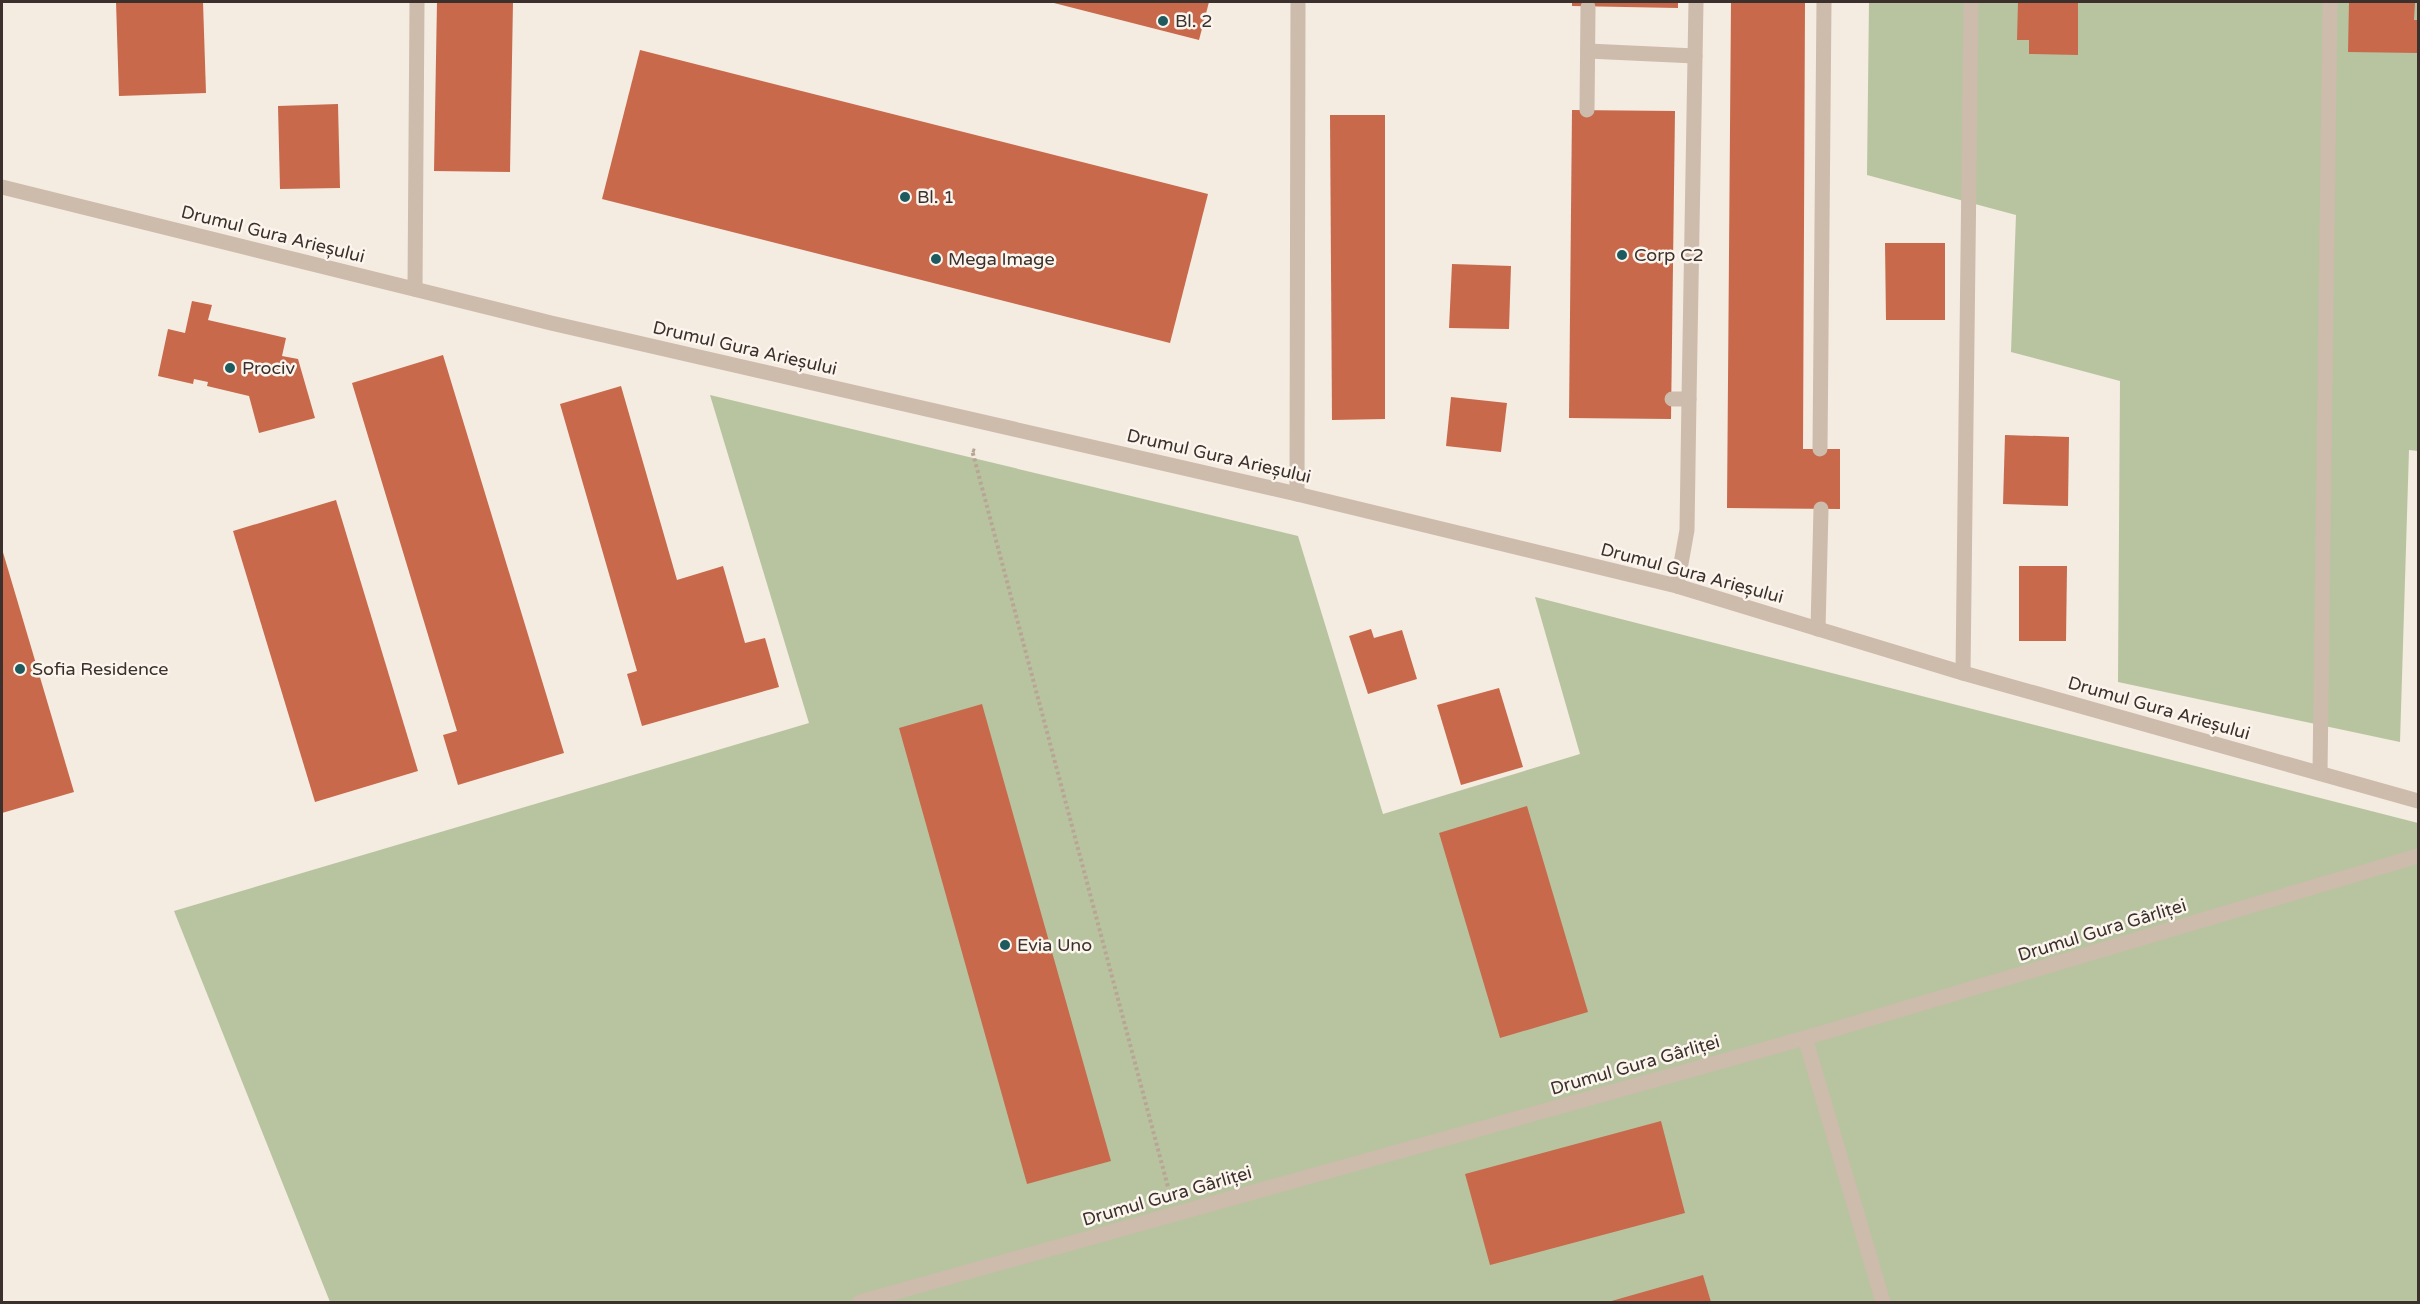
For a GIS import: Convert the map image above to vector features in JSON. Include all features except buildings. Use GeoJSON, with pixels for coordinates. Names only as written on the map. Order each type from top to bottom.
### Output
{"type":"FeatureCollection","features":[{"type":"Feature","properties":{"kind":"street"},"geometry":{"type":"LineString","coordinates":[[415,289],[417,2]]}},
{"type":"Feature","properties":{"kind":"street"},"geometry":{"type":"LineString","coordinates":[[1297,494],[1298,2]]}},
{"type":"Feature","properties":{"kind":"street"},"geometry":{"type":"LineString","coordinates":[[1677,586],[1687,530],[1696,2]]}},
{"type":"Feature","properties":{"kind":"street"},"geometry":{"type":"LineString","coordinates":[[1820,449],[1824,2]]}},
{"type":"Feature","properties":{"kind":"street"},"geometry":{"type":"LineString","coordinates":[[1963,673],[1971,2]]}},
{"type":"Feature","properties":{"kind":"street"},"geometry":{"type":"LineString","coordinates":[[2320,773],[2330,2]]}},
{"type":"Feature","properties":{"kind":"street"},"geometry":{"type":"LineString","coordinates":[[1587,110],[1588,6]]}},
{"type":"Feature","properties":{"kind":"street"},"geometry":{"type":"LineString","coordinates":[[1588,51],[1695,56]]}},
{"type":"Feature","properties":{"kind":"street","name":"Drumul Gura Arieșului"},"geometry":{"type":"LineString","coordinates":[[2,187],[415,289],[1297,494],[1677,586],[1963,673],[2418,801]]}},
{"type":"Feature","properties":{"kind":"street"},"geometry":{"type":"LineString","coordinates":[[1672,399],[1689,399]]}},
{"type":"Feature","properties":{"kind":"street"},"geometry":{"type":"LineString","coordinates":[[1818,629],[1821,509]]}},
{"type":"Feature","properties":{"kind":"street","name":"Drumul Gura Gârliței"},"geometry":{"type":"LineString","coordinates":[[860,1302],[1805,1038],[2418,856]]}},
{"type":"Feature","properties":{"kind":"street"},"geometry":{"type":"LineString","coordinates":[[1805,1038],[1883,1302]]}},
{"type":"Feature","properties":{"kind":"path"},"geometry":{"type":"LineString","coordinates":[[991,424],[987,452],[972,450],[1176,1214]]}},
{"type":"Feature","properties":{"kind":"green space"},"geometry":{"type":"Polygon","coordinates":[[[1869,2],[2418,2],[2418,451],[2409,450],[2400,742],[2118,682],[2120,381],[2011,352],[2016,215],[1867,175],[1869,2]]]}},
{"type":"Feature","properties":{"kind":"green space"},"geometry":{"type":"Polygon","coordinates":[[[710,395],[1298,536],[1383,814],[1580,754],[1535,597],[2418,823],[2418,1302],[330,1302],[174,911],[809,723],[710,395]]]}},
{"type":"Feature","properties":{"kind":"place","name":"Bl. 2"},"geometry":{"type":"Point","coordinates":[1163,21]}},
{"type":"Feature","properties":{"kind":"place","name":"Bl. 1"},"geometry":{"type":"Point","coordinates":[905,197]}},
{"type":"Feature","properties":{"kind":"place","name":"Corp C2"},"geometry":{"type":"Point","coordinates":[1622,255]}},
{"type":"Feature","properties":{"kind":"place","name":"Mega Image"},"geometry":{"type":"Point","coordinates":[936,259]}},
{"type":"Feature","properties":{"kind":"place","name":"Prociv"},"geometry":{"type":"Point","coordinates":[230,368]}},
{"type":"Feature","properties":{"kind":"place","name":"Sofia Residence"},"geometry":{"type":"Point","coordinates":[20,669]}},
{"type":"Feature","properties":{"kind":"place","name":"Evia Uno"},"geometry":{"type":"Point","coordinates":[1005,945]}}]}
